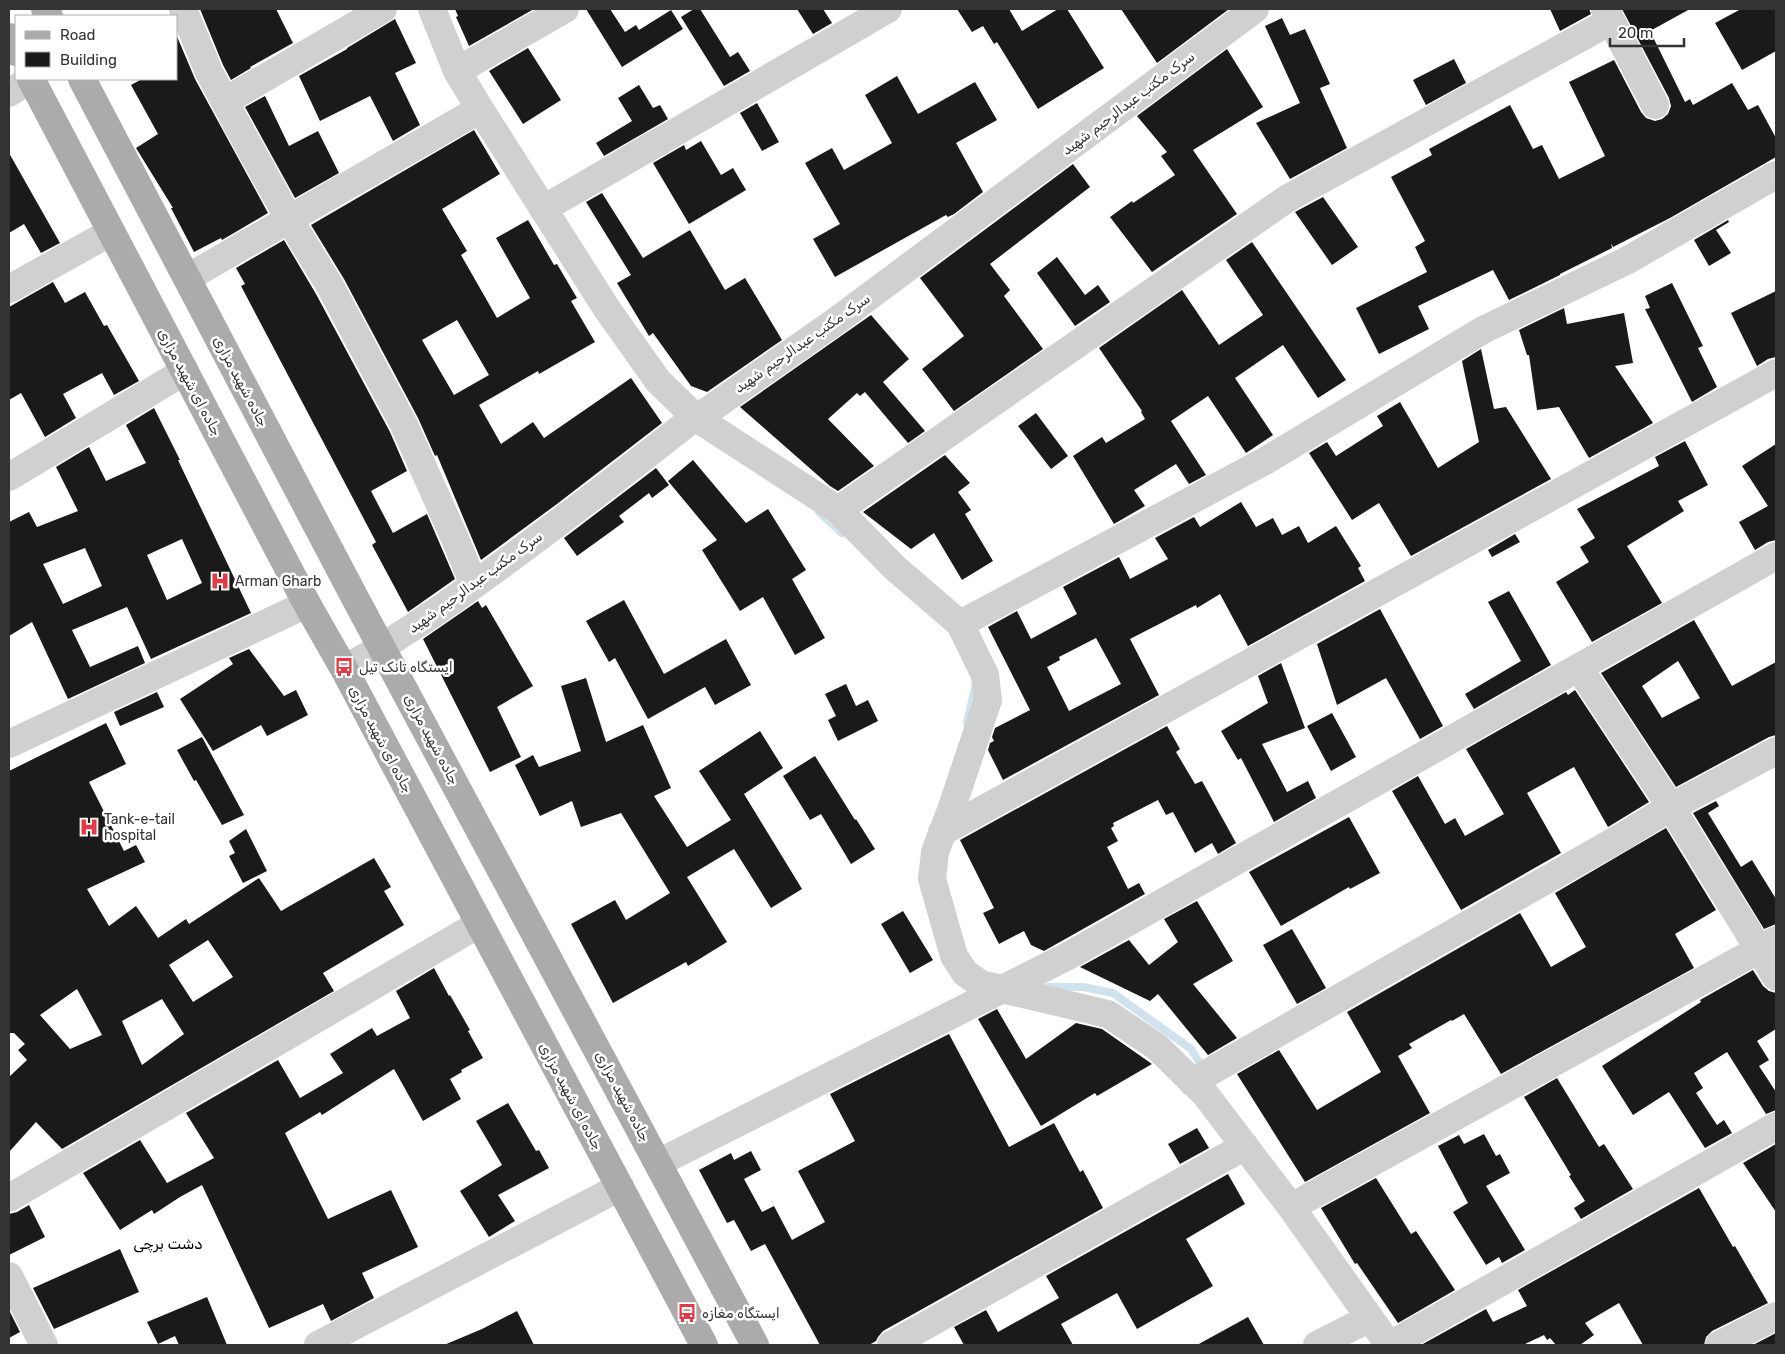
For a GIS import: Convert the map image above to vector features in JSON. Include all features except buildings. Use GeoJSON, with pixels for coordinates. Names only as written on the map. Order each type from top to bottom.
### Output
{"type":"FeatureCollection","features":[{"type":"Feature","properties":{"kind":"main road"},"geometry":{"type":"LineString","coordinates":[[9,38],[15,50]]}},
{"type":"Feature","properties":{"kind":"main road","name":"جاده ای شهید مزاری"},"geometry":{"type":"LineString","coordinates":[[32,80],[307,604],[344,669],[704,1345]]}},
{"type":"Feature","properties":{"kind":"main road","name":"جاده شهید مزاری"},"geometry":{"type":"LineString","coordinates":[[83,80],[755,1345]]}},
{"type":"Feature","properties":{"kind":"street"},"geometry":{"type":"LineString","coordinates":[[183,9],[209,72],[289,220],[330,286],[404,425],[474,586]]}},
{"type":"Feature","properties":{"kind":"street"},"geometry":{"type":"LineString","coordinates":[[225,101],[383,9]]}},
{"type":"Feature","properties":{"kind":"street"},"geometry":{"type":"LineString","coordinates":[[432,9],[457,71],[480,109],[607,309],[658,380],[695,417],[838,510],[895,568],[960,624],[985,676],[988,700],[935,852],[932,879],[954,956],[965,973],[980,984],[1108,1014],[1157,1047],[1206,1094],[1291,1207],[1389,1345],[1776,1126]]}},
{"type":"Feature","properties":{"kind":"street"},"geometry":{"type":"LineString","coordinates":[[457,71],[565,9]]}},
{"type":"Feature","properties":{"kind":"street"},"geometry":{"type":"LineString","coordinates":[[543,209],[888,9]]}},
{"type":"Feature","properties":{"kind":"street","name":"سرک مکتب عبدالرحیم شهید"},"geometry":{"type":"LineString","coordinates":[[344,669],[383,647],[474,586],[695,417],[709,410],[836,321],[1255,9]]}},
{"type":"Feature","properties":{"kind":"street"},"geometry":{"type":"LineString","coordinates":[[838,510],[1288,198],[1608,15],[1655,105]]}},
{"type":"Feature","properties":{"kind":"street"},"geometry":{"type":"LineString","coordinates":[[9,93],[29,80]]}},
{"type":"Feature","properties":{"kind":"street"},"geometry":{"type":"LineString","coordinates":[[187,278],[480,109]]}},
{"type":"Feature","properties":{"kind":"street"},"geometry":{"type":"LineString","coordinates":[[960,624],[1266,461],[1483,330],[1626,262],[1776,175]]}},
{"type":"Feature","properties":{"kind":"street"},"geometry":{"type":"LineString","coordinates":[[9,289],[111,232]]}},
{"type":"Feature","properties":{"kind":"street"},"geometry":{"type":"LineString","coordinates":[[9,477],[185,371]]}},
{"type":"Feature","properties":{"kind":"street"},"geometry":{"type":"LineString","coordinates":[[942,832],[1776,373]]}},
{"type":"Feature","properties":{"kind":"street"},"geometry":{"type":"LineString","coordinates":[[658,1163],[1068,956],[1776,556]]}},
{"type":"Feature","properties":{"kind":"street"},"geometry":{"type":"LineString","coordinates":[[9,744],[307,604]]}},
{"type":"Feature","properties":{"kind":"street"},"geometry":{"type":"LineString","coordinates":[[1579,668],[1671,807],[1768,946],[1776,977]]}},
{"type":"Feature","properties":{"kind":"street"},"geometry":{"type":"LineString","coordinates":[[1192,1082],[1671,807],[1776,750]]}},
{"type":"Feature","properties":{"kind":"street"},"geometry":{"type":"LineString","coordinates":[[9,1198],[479,924]]}},
{"type":"Feature","properties":{"kind":"street"},"geometry":{"type":"LineString","coordinates":[[1291,1207],[1768,946]]}},
{"type":"Feature","properties":{"kind":"street"},"geometry":{"type":"LineString","coordinates":[[891,1345],[1245,1146]]}},
{"type":"Feature","properties":{"kind":"street"},"geometry":{"type":"LineString","coordinates":[[318,1345],[620,1187]]}},
{"type":"Feature","properties":{"kind":"street"},"geometry":{"type":"LineString","coordinates":[[9,1276],[37,1343]]}},
{"type":"Feature","properties":{"kind":"street"},"geometry":{"type":"LineString","coordinates":[[1719,1345],[1776,1316]]}},
{"type":"Feature","properties":{"kind":"street"},"geometry":{"type":"LineString","coordinates":[[1317,1345],[1370,1318]]}},
{"type":"Feature","properties":{"kind":"waterway"},"geometry":{"type":"LineString","coordinates":[[819,512],[842,533]]}},
{"type":"Feature","properties":{"kind":"waterway"},"geometry":{"type":"LineString","coordinates":[[967,723],[976,683]]}},
{"type":"Feature","properties":{"kind":"waterway"},"geometry":{"type":"LineString","coordinates":[[1048,987],[1083,987],[1113,993],[1191,1049],[1204,1070]]}},
{"type":"Feature","properties":{"kind":"place","name":"Arman Gharb"},"geometry":{"type":"Point","coordinates":[220,581]}},
{"type":"Feature","properties":{"kind":"place","name":"ایستگاه تانک تیل"},"geometry":{"type":"Point","coordinates":[344,667]}},
{"type":"Feature","properties":{"kind":"place","name":"Tank-e-tail hospital"},"geometry":{"type":"Point","coordinates":[89,827]}},
{"type":"Feature","properties":{"kind":"place","name":"ایستگاه مغازه"},"geometry":{"type":"Point","coordinates":[687,1313]}},
{"type":"Feature","properties":{"kind":"district","name":"دشت برچی"},"geometry":{"type":"Point","coordinates":[168,1244]}}]}
